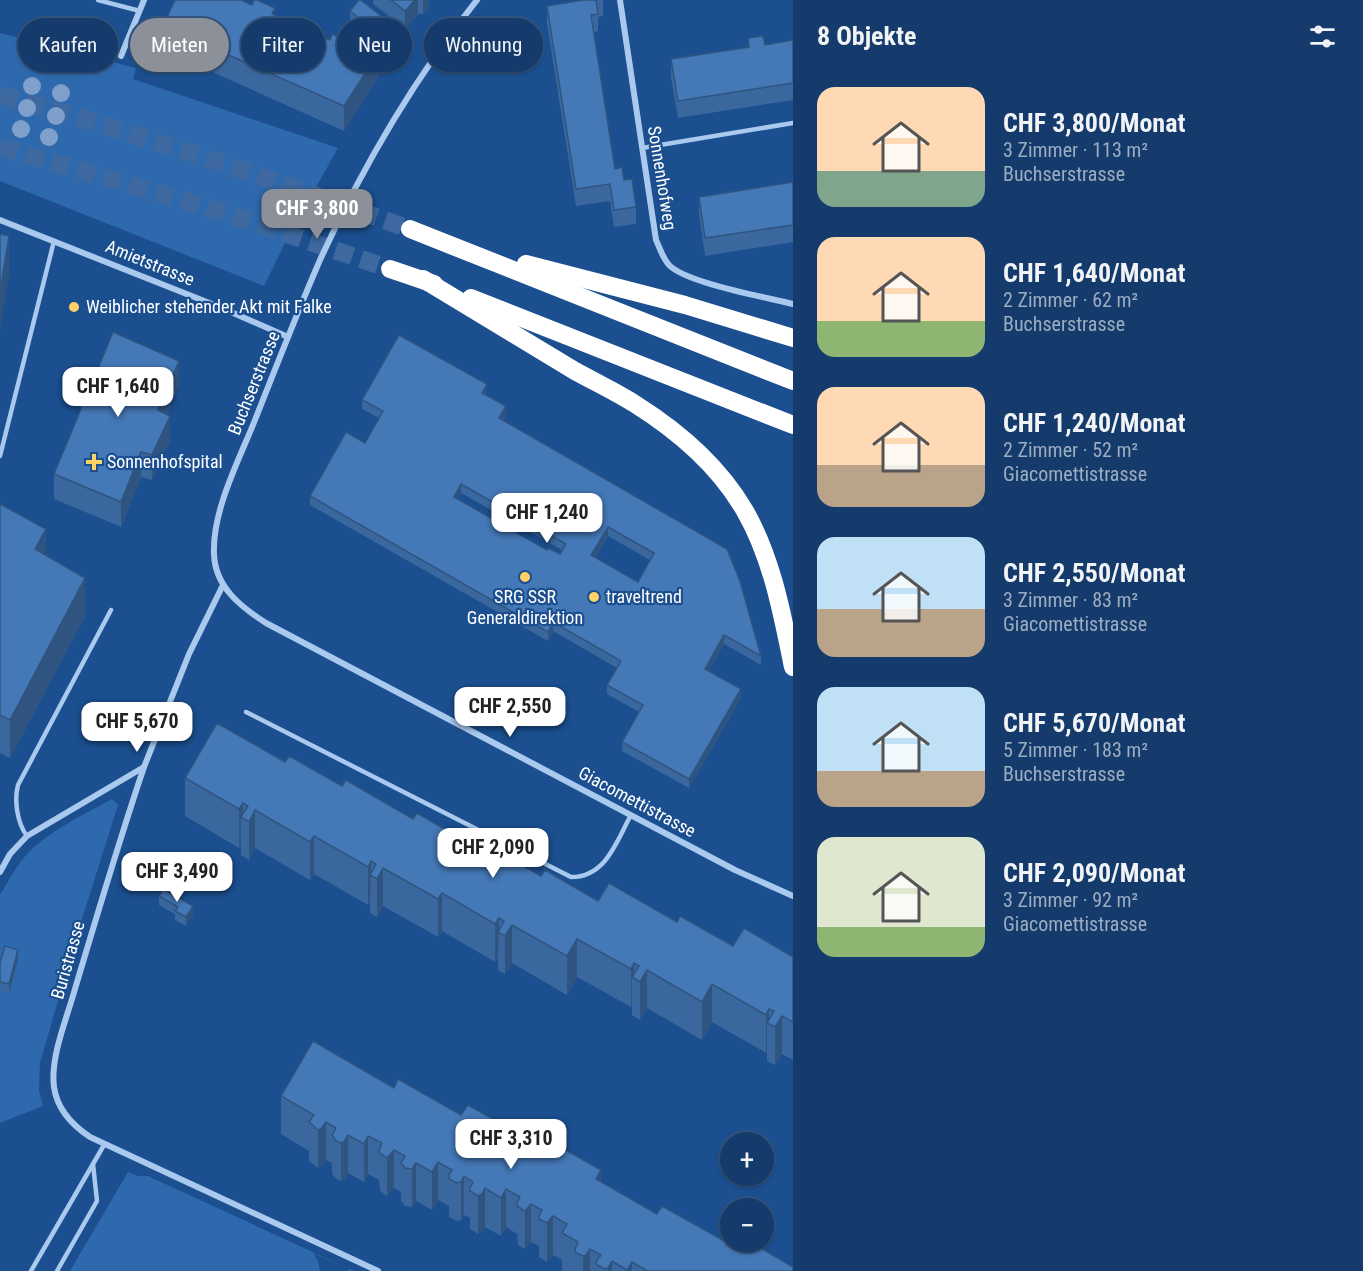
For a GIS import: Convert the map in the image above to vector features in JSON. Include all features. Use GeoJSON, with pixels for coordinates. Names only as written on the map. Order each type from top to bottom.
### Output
{"type":"FeatureCollection","features":[{"type":"Feature","properties":{"kind":"highway"},"geometry":{"type":"LineString","coordinates":[[410,229],[793,381]]}},
{"type":"Feature","properties":{"kind":"highway"},"geometry":{"type":"LineString","coordinates":[[449,244],[686,305],[793,338]]}},
{"type":"Feature","properties":{"kind":"highway"},"geometry":{"type":"LineString","coordinates":[[390,269],[423,279],[793,425]]}},
{"type":"Feature","properties":{"kind":"highway"},"geometry":{"type":"LineString","coordinates":[[423,279],[633,403],[670,427],[701,454],[727,483],[745,511],[761,545],[778,596],[793,667]]}},
{"type":"Feature","properties":{"kind":"street"},"geometry":{"type":"LineString","coordinates":[[121,56],[144,0]]}},
{"type":"Feature","properties":{"kind":"street","name":"Buchserstrasse"},"geometry":{"type":"LineString","coordinates":[[223,585],[217,574],[214,554],[219,516],[288,337],[324,252],[373,155],[434,59],[477,0]]}},
{"type":"Feature","properties":{"kind":"street","name":"Sonnenhofweg"},"geometry":{"type":"LineString","coordinates":[[620,0],[656,240],[662,254],[669,265],[695,280],[793,304]]}},
{"type":"Feature","properties":{"kind":"street","name":"Amietstrasse"},"geometry":{"type":"LineString","coordinates":[[0,220],[222,308],[288,337]]}},
{"type":"Feature","properties":{"kind":"street"},"geometry":{"type":"LineString","coordinates":[[0,872],[10,854],[27,836],[144,767],[189,654],[223,585]]}},
{"type":"Feature","properties":{"kind":"street","name":"Giacomettistrasse"},"geometry":{"type":"LineString","coordinates":[[223,585],[248,611],[266,623],[735,870],[793,896]]}},
{"type":"Feature","properties":{"kind":"street","name":"Buristrasse"},"geometry":{"type":"LineString","coordinates":[[144,767],[93,927],[53,1071],[54,1088],[66,1115],[81,1131],[104,1145],[378,1271]]}},
{"type":"Feature","properties":{"kind":"lane"},"geometry":{"type":"LineString","coordinates":[[98,0],[140,11]]}},
{"type":"Feature","properties":{"kind":"lane"},"geometry":{"type":"LineString","coordinates":[[642,148],[793,123]]}},
{"type":"Feature","properties":{"kind":"lane"},"geometry":{"type":"LineString","coordinates":[[0,456],[54,242]]}},
{"type":"Feature","properties":{"kind":"lane"},"geometry":{"type":"LineString","coordinates":[[27,836],[23,830],[15,798],[18,785],[111,610]]}},
{"type":"Feature","properties":{"kind":"lane"},"geometry":{"type":"LineString","coordinates":[[246,712],[571,877],[590,874],[601,866],[631,815]]}},
{"type":"Feature","properties":{"kind":"lane"},"geometry":{"type":"LineString","coordinates":[[31,1271],[104,1145]]}},
{"type":"Feature","properties":{"kind":"lane"},"geometry":{"type":"LineString","coordinates":[[57,1271],[97,1201],[93,1164]]}},
{"type":"Feature","properties":{"kind":"shaded area"},"geometry":{"type":"Polygon","coordinates":[[[0,33],[18,38],[18,72],[118,72],[118,63],[130,66],[130,72],[135,72],[133,79],[338,148],[286,241],[264,286],[0,181],[0,33]]]}},
{"type":"Feature","properties":{"kind":"shaded area"},"geometry":{"type":"Polygon","coordinates":[[[112,799],[118,805],[40,1063],[39,1090],[43,1106],[0,1123],[0,895],[13,872],[38,844],[69,823],[112,799]]]}},
{"type":"Feature","properties":{"kind":"shaded area"},"geometry":{"type":"Polygon","coordinates":[[[128,1172],[138,1176],[148,1176],[354,1271],[348,1271],[349,1269],[313,1253],[320,1271],[70,1271],[128,1172]]]}},
{"type":"Feature","properties":{"kind":"building"},"geometry":{"type":"Polygon","coordinates":[[[175,0],[241,0],[252,5],[254,0],[257,0],[275,8],[272,14],[280,18],[241,18],[241,60],[229,55],[229,18],[167,18],[175,0]]]}},
{"type":"Feature","properties":{"kind":"building"},"geometry":{"type":"Polygon","coordinates":[[[361,0],[384,18],[359,18],[350,11],[361,0]]]}},
{"type":"Feature","properties":{"kind":"building"},"geometry":{"type":"Polygon","coordinates":[[[391,0],[415,0],[405,11],[391,0]]]}},
{"type":"Feature","properties":{"kind":"building"},"geometry":{"type":"Polygon","coordinates":[[[596,0],[598,14],[591,15],[615,169],[622,167],[624,180],[632,179],[636,207],[614,210],[610,184],[576,189],[547,6],[596,0]]]}},
{"type":"Feature","properties":{"kind":"building"},"geometry":{"type":"Polygon","coordinates":[[[332,34],[337,36],[337,72],[366,72],[344,106],[267,72],[325,72],[325,38],[330,40],[332,34]]]}},
{"type":"Feature","properties":{"kind":"building"},"geometry":{"type":"Polygon","coordinates":[[[763,36],[765,45],[793,40],[793,83],[678,101],[671,59],[749,47],[748,38],[763,36]]]}},
{"type":"Feature","properties":{"kind":"building"},"geometry":{"type":"Polygon","coordinates":[[[793,182],[793,225],[705,238],[699,197],[793,182]]]}},
{"type":"Feature","properties":{"kind":"building"},"geometry":{"type":"Polygon","coordinates":[[[0,234],[9,236],[0,292],[0,234]]]}},
{"type":"Feature","properties":{"kind":"building"},"geometry":{"type":"Polygon","coordinates":[[[113,332],[179,361],[158,410],[170,416],[152,455],[141,452],[121,502],[54,474],[81,409],[80,396],[87,381],[95,376],[113,332]]]}},
{"type":"Feature","properties":{"kind":"building","name":"SRG SSR Generaldirektion"},"geometry":{"type":"Polygon","coordinates":[[[399,335],[487,384],[482,393],[506,406],[499,418],[727,549],[740,581],[761,656],[724,635],[705,669],[741,689],[689,779],[622,742],[643,705],[607,685],[621,661],[553,622],[548,632],[310,496],[346,432],[365,443],[383,411],[362,400],[399,335]],[[461,484],[454,497],[547,550],[548,548],[560,554],[566,544],[461,484]],[[608,527],[591,555],[638,582],[654,553],[608,527]]]}},
{"type":"Feature","properties":{"kind":"building"},"geometry":{"type":"Polygon","coordinates":[[[0,504],[46,529],[35,549],[85,578],[10,720],[0,715],[0,504]]]}},
{"type":"Feature","properties":{"kind":"building"},"geometry":{"type":"Polygon","coordinates":[[[217,723],[285,762],[289,756],[342,786],[346,780],[413,819],[417,813],[470,844],[474,838],[541,876],[545,870],[598,901],[609,883],[677,922],[680,916],[733,946],[744,928],[793,957],[793,1022],[782,1016],[775,1027],[767,1023],[774,1011],[769,1009],[766,1015],[712,984],[702,1002],[647,970],[640,982],[632,977],[639,966],[634,963],[631,969],[577,939],[567,956],[512,925],[505,936],[498,932],[504,921],[499,918],[495,924],[442,893],[438,899],[383,868],[377,879],[370,875],[376,864],[371,861],[368,867],[314,836],[310,842],[255,810],[249,822],[241,817],[248,806],[243,803],[239,809],[185,778],[217,723]]]}},
{"type":"Feature","properties":{"kind":"building"},"geometry":{"type":"Polygon","coordinates":[[[163,889],[193,906],[186,917],[175,911],[178,907],[159,896],[163,889]]]}},
{"type":"Feature","properties":{"kind":"building"},"geometry":{"type":"Polygon","coordinates":[[[5,946],[18,950],[9,984],[0,982],[0,962],[5,946]]]}},
{"type":"Feature","properties":{"kind":"building"},"geometry":{"type":"Polygon","coordinates":[[[313,1041],[394,1088],[398,1079],[461,1115],[468,1105],[531,1141],[536,1133],[601,1170],[596,1179],[657,1214],[662,1206],[720,1239],[720,1252],[767,1252],[793,1267],[793,1271],[646,1271],[632,1262],[627,1270],[612,1261],[605,1269],[596,1262],[601,1255],[590,1249],[583,1256],[575,1252],[578,1242],[562,1233],[567,1224],[553,1216],[547,1223],[539,1219],[542,1210],[531,1204],[525,1211],[518,1207],[520,1197],[506,1189],[501,1198],[485,1188],[478,1196],[470,1191],[473,1182],[464,1176],[461,1182],[457,1183],[449,1179],[452,1170],[438,1162],[432,1172],[416,1163],[412,1169],[405,1168],[401,1163],[405,1156],[394,1150],[387,1158],[379,1150],[382,1143],[368,1136],[364,1144],[348,1135],[344,1142],[336,1141],[332,1135],[336,1128],[326,1122],[318,1130],[309,1122],[314,1115],[281,1096],[313,1041]]]}},
{"type":"Feature","properties":{"kind":"tunnel"},"geometry":{"type":"LineString","coordinates":[[0,95],[155,141],[410,229]]}},
{"type":"Feature","properties":{"kind":"tunnel"},"geometry":{"type":"LineString","coordinates":[[0,147],[220,211],[390,269]]}},
{"type":"Feature","properties":{"kind":"place","name":"Weiblicher stehender Akt mit Falke"},"geometry":{"type":"Point","coordinates":[74,307]}},
{"type":"Feature","properties":{"kind":"place","name":"Sonnenhofspital"},"geometry":{"type":"Point","coordinates":[94,462]}},
{"type":"Feature","properties":{"kind":"place","name":"SRG SSR Generaldirektion"},"geometry":{"type":"Point","coordinates":[525,577]}},
{"type":"Feature","properties":{"kind":"place","name":"traveltrend"},"geometry":{"type":"Point","coordinates":[594,597]}}]}
